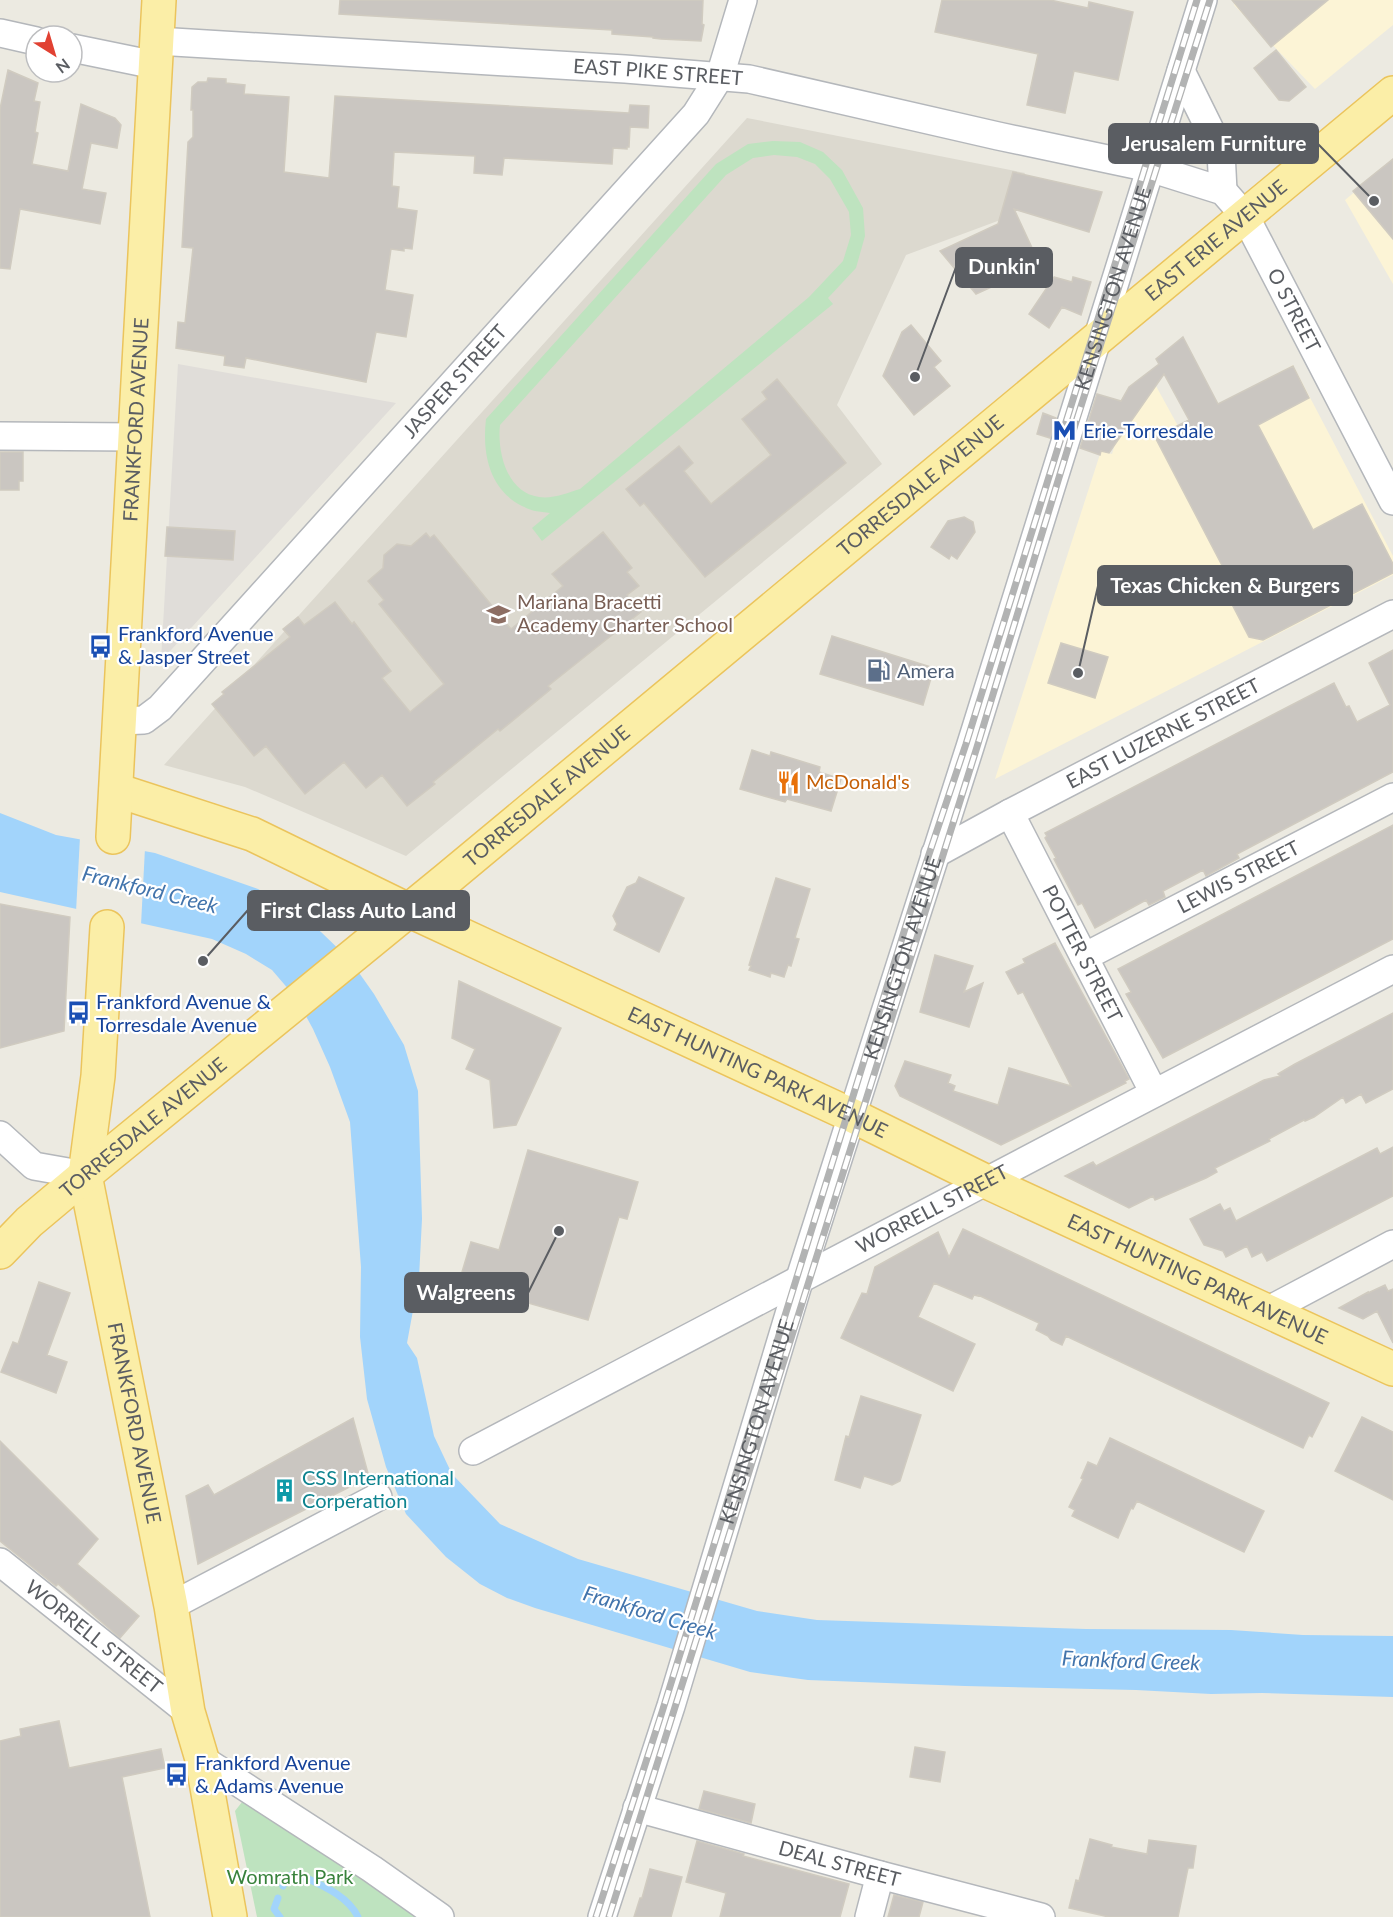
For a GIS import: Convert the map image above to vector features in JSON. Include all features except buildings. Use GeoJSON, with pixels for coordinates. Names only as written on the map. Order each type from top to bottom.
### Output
{"type":"FeatureCollection","features":[{"type":"Feature","properties":{"kind":"main road","name":"FRANKFORD AVENUE"},"geometry":{"type":"LineString","coordinates":[[113,837],[159,0]]}},
{"type":"Feature","properties":{"kind":"main road","name":"EAST ERIE AVENUE"},"geometry":{"type":"LineString","coordinates":[[1096,340],[1393,93]]}},
{"type":"Feature","properties":{"kind":"main road","name":"TORRESDALE AVENUE"},"geometry":{"type":"LineString","coordinates":[[0,1252],[35,1217],[85,1175],[1096,340]]}},
{"type":"Feature","properties":{"kind":"main road","name":"EAST HUNTING PARK AVENUE"},"geometry":{"type":"LineString","coordinates":[[116,790],[252,834],[408,910],[852,1116],[987,1182],[1393,1369]]}},
{"type":"Feature","properties":{"kind":"main road","name":"FRANKFORD AVENUE"},"geometry":{"type":"LineString","coordinates":[[107,927],[98,1076],[85,1175],[171,1606],[188,1712],[202,1759],[230,1917]]}},
{"type":"Feature","properties":{"kind":"street","name":"JASPER STREET"},"geometry":{"type":"LineString","coordinates":[[120,721],[144,720],[160,708],[696,114],[720,76],[743,0]]}},
{"type":"Feature","properties":{"kind":"street","name":"KENSINGTON AVENUE"},"geometry":{"type":"LineString","coordinates":[[602,1917],[671,1706],[800,1278],[973,737],[1203,0]]}},
{"type":"Feature","properties":{"kind":"street"},"geometry":{"type":"LineString","coordinates":[[0,33],[24,38]]}},
{"type":"Feature","properties":{"kind":"street","name":"EAST PIKE STREET"},"geometry":{"type":"LineString","coordinates":[[84,49],[749,79],[1150,168]]}},
{"type":"Feature","properties":{"kind":"street"},"geometry":{"type":"LineString","coordinates":[[1150,168],[1223,191],[1221,152],[1181,71]]}},
{"type":"Feature","properties":{"kind":"street","name":"O STREET"},"geometry":{"type":"LineString","coordinates":[[1223,191],[1245,216],[1393,501]]}},
{"type":"Feature","properties":{"kind":"street"},"geometry":{"type":"LineString","coordinates":[[0,436],[135,437]]}},
{"type":"Feature","properties":{"kind":"street","name":"EAST LUZERNE STREET"},"geometry":{"type":"LineString","coordinates":[[935,854],[1393,614]]}},
{"type":"Feature","properties":{"kind":"street","name":"LEWIS STREET"},"geometry":{"type":"LineString","coordinates":[[1084,957],[1393,797]]}},
{"type":"Feature","properties":{"kind":"street","name":"POTTER STREET"},"geometry":{"type":"LineString","coordinates":[[1010,813],[1154,1093]]}},
{"type":"Feature","properties":{"kind":"street","name":"WORRELL STREET"},"geometry":{"type":"LineString","coordinates":[[474,1451],[1393,969]]}},
{"type":"Feature","properties":{"kind":"street"},"geometry":{"type":"LineString","coordinates":[[0,1135],[34,1166],[85,1175]]}},
{"type":"Feature","properties":{"kind":"street"},"geometry":{"type":"LineString","coordinates":[[1267,1311],[1393,1244]]}},
{"type":"Feature","properties":{"kind":"street"},"geometry":{"type":"LineString","coordinates":[[171,1606],[378,1497]]}},
{"type":"Feature","properties":{"kind":"street","name":"WORRELL STREET"},"geometry":{"type":"LineString","coordinates":[[0,1562],[188,1712]]}},
{"type":"Feature","properties":{"kind":"street"},"geometry":{"type":"LineString","coordinates":[[202,1759],[372,1869],[440,1917]]}},
{"type":"Feature","properties":{"kind":"street","name":"DEAL STREET"},"geometry":{"type":"LineString","coordinates":[[637,1808],[1041,1917]]}},
{"type":"Feature","properties":{"kind":"street"},"geometry":{"type":"LineString","coordinates":[[869,1917],[880,1875]]}},
{"type":"Feature","properties":{"kind":"shaded area"},"geometry":{"type":"Polygon","coordinates":[[[1236,0],[1393,0],[1393,25],[1315,89],[1234,5],[1236,0]]]}},
{"type":"Feature","properties":{"kind":"shaded area","name":"Mariana Bracetti Academy Charter School"},"geometry":{"type":"Polygon","coordinates":[[[747,118],[1025,173],[1003,219],[906,255],[837,405],[882,464],[406,856],[245,787],[164,765],[747,118]]]}},
{"type":"Feature","properties":{"kind":"shaded area"},"geometry":{"type":"Polygon","coordinates":[[[1393,160],[1393,284],[1345,200],[1393,160]]]}},
{"type":"Feature","properties":{"kind":"shaded area"},"geometry":{"type":"Polygon","coordinates":[[[178,364],[396,403],[161,661],[178,364]]]}},
{"type":"Feature","properties":{"kind":"shaded area"},"geometry":{"type":"Polygon","coordinates":[[[1293,365],[1393,556],[1393,575],[995,779],[1101,451],[1112,454],[1115,444],[1156,386],[1178,426],[1293,365]]]}},
{"type":"Feature","properties":{"kind":"green space"},"geometry":{"type":"Polygon","coordinates":[[[773,141],[800,142],[823,152],[842,170],[863,208],[865,236],[856,268],[828,298],[833,304],[542,541],[532,528],[550,513],[524,507],[511,499],[495,480],[485,445],[486,419],[716,164],[748,144],[773,141]],[[774,155],[753,158],[726,175],[500,425],[500,447],[506,470],[519,488],[539,497],[560,495],[580,489],[809,297],[843,261],[851,235],[849,212],[830,179],[815,164],[797,157],[774,155]]]}},
{"type":"Feature","properties":{"kind":"green space","name":"Womrath Park"},"geometry":{"type":"Polygon","coordinates":[[[242,1802],[254,1805],[419,1917],[257,1917],[235,1811],[242,1802]]]}},
{"type":"Feature","properties":{"kind":"water","name":"Frankford Creek"},"geometry":{"type":"Polygon","coordinates":[[[0,813],[56,835],[155,853],[258,889],[289,906],[321,932],[350,960],[374,994],[404,1045],[418,1091],[422,1219],[419,1278],[407,1343],[417,1358],[434,1436],[452,1474],[500,1524],[578,1559],[757,1611],[817,1620],[1393,1636],[1393,1697],[1262,1693],[1211,1694],[808,1680],[750,1672],[535,1608],[507,1598],[480,1584],[446,1557],[406,1514],[386,1467],[367,1399],[360,1337],[361,1267],[350,1122],[330,1067],[296,998],[272,970],[246,954],[212,939],[0,892],[0,813]]]}},
{"type":"Feature","properties":{"kind":"pier"},"geometry":{"type":"Polygon","coordinates":[[[80,837],[145,848],[141,925],[76,912],[80,837]]]}},
{"type":"Feature","properties":{"kind":"waterway"},"geometry":{"type":"LineString","coordinates":[[283,1886],[287,1877],[296,1873],[339,1896],[347,1902],[358,1917]]}},
{"type":"Feature","properties":{"kind":"waterway"},"geometry":{"type":"LineString","coordinates":[[278,1898],[274,1909],[280,1917]]}},
{"type":"Feature","properties":{"kind":"railway"},"geometry":{"type":"LineString","coordinates":[[596,1917],[663,1709],[916,893],[966,744],[1197,0]]}},
{"type":"Feature","properties":{"kind":"railway"},"geometry":{"type":"LineString","coordinates":[[609,1917],[1210,0]]}},
{"type":"Feature","properties":{"kind":"place","name":"Jerusalem Furniture"},"geometry":{"type":"Point","coordinates":[1374,201]}},
{"type":"Feature","properties":{"kind":"place","name":"Dunkin'"},"geometry":{"type":"Point","coordinates":[915,377]}},
{"type":"Feature","properties":{"kind":"place","name":"Erie-Torresdale"},"geometry":{"type":"Point","coordinates":[1065,431]}},
{"type":"Feature","properties":{"kind":"place","name":"Mariana Bracetti Academy Charter School"},"geometry":{"type":"Point","coordinates":[499,614]}},
{"type":"Feature","properties":{"kind":"place","name":"Frankford Avenue & Jasper Street"},"geometry":{"type":"Point","coordinates":[100,646]}},
{"type":"Feature","properties":{"kind":"place","name":"Amera"},"geometry":{"type":"Point","coordinates":[879,671]}},
{"type":"Feature","properties":{"kind":"place","name":"Texas Chicken & Burgers"},"geometry":{"type":"Point","coordinates":[1078,673]}},
{"type":"Feature","properties":{"kind":"place","name":"McDonald's"},"geometry":{"type":"Point","coordinates":[788,782]}},
{"type":"Feature","properties":{"kind":"place","name":"First Class Auto Land"},"geometry":{"type":"Point","coordinates":[203,961]}},
{"type":"Feature","properties":{"kind":"place","name":"Frankford Avenue & Torresdale Avenue"},"geometry":{"type":"Point","coordinates":[78,1013]}},
{"type":"Feature","properties":{"kind":"place","name":"Walgreens"},"geometry":{"type":"Point","coordinates":[559,1231]}},
{"type":"Feature","properties":{"kind":"place","name":"CSS International Corperation"},"geometry":{"type":"Point","coordinates":[284,1490]}},
{"type":"Feature","properties":{"kind":"place","name":"Frankford Avenue & Adams Avenue"},"geometry":{"type":"Point","coordinates":[177,1775]}}]}
